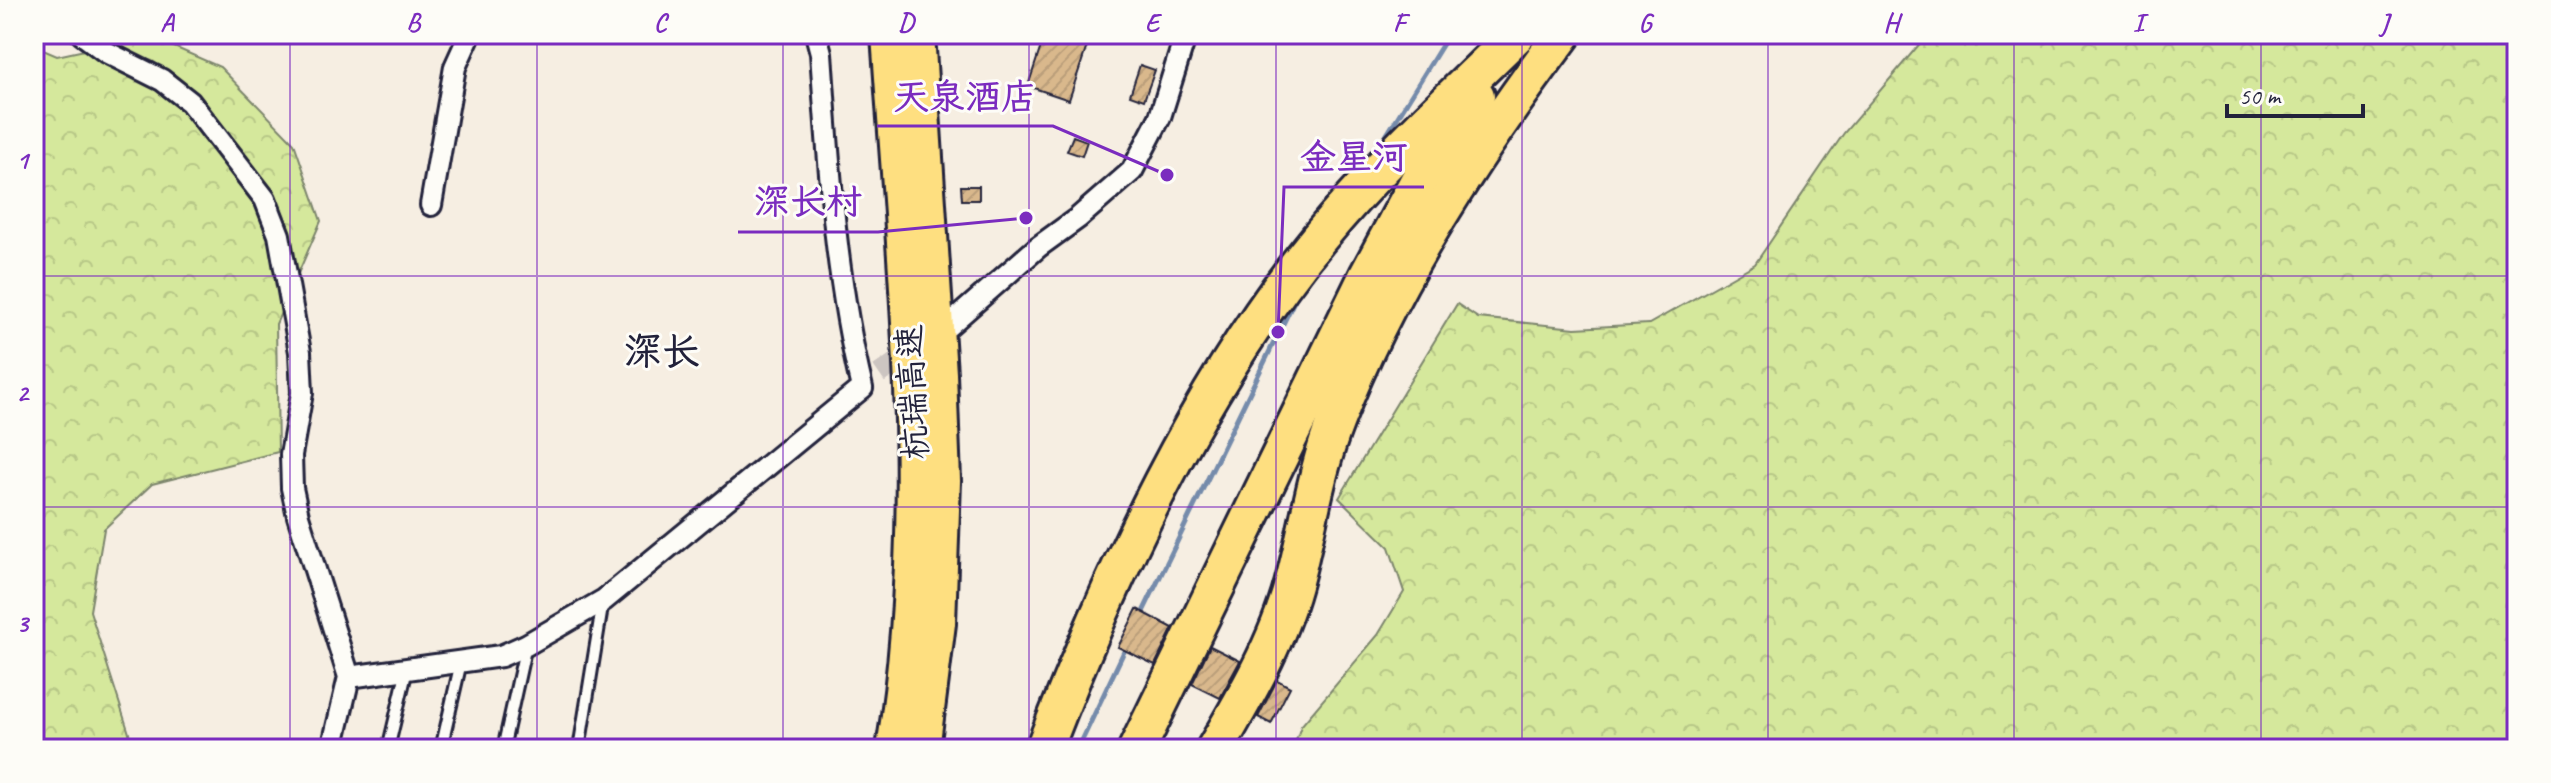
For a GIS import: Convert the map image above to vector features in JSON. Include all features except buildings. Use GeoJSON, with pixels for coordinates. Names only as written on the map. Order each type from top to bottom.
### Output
{"type":"FeatureCollection","features":[{"type":"Feature","properties":{"kind":"highway"},"geometry":{"type":"LineString","coordinates":[[870,34],[902,213]]}},
{"type":"Feature","properties":{"kind":"highway","name":"杭瑞高速"},"geometry":{"type":"LineString","coordinates":[[890,34],[915,433],[916,528],[907,666],[895,749]]}},
{"type":"Feature","properties":{"kind":"highway","name":"杭瑞高速"},"geometry":{"type":"LineString","coordinates":[[916,34],[940,403],[942,497],[937,623],[921,749]]}},
{"type":"Feature","properties":{"kind":"highway"},"geometry":{"type":"LineString","coordinates":[[922,116],[924,34]]}},
{"type":"Feature","properties":{"kind":"highway"},"geometry":{"type":"LineString","coordinates":[[1137,749],[1368,275],[1418,182],[1520,34]]}},
{"type":"Feature","properties":{"kind":"highway"},"geometry":{"type":"LineString","coordinates":[[1044,749],[1131,545],[1178,453],[1242,344],[1342,211],[1403,146],[1520,34]]}},
{"type":"Feature","properties":{"kind":"highway"},"geometry":{"type":"LineString","coordinates":[[1215,749],[1281,621],[1293,586],[1331,436],[1366,351],[1443,209],[1522,89],[1563,34]]}},
{"type":"Feature","properties":{"kind":"street"},"geometry":{"type":"LineString","coordinates":[[82,34],[106,52],[162,80],[190,102],[265,199],[279,235],[300,352],[302,393],[291,455],[292,488],[349,677],[332,749]]}},
{"type":"Feature","properties":{"kind":"street"},"geometry":{"type":"LineString","coordinates":[[431,205],[455,67],[470,34]]}},
{"type":"Feature","properties":{"kind":"street"},"geometry":{"type":"LineString","coordinates":[[816,34],[821,53],[835,240],[846,316],[862,388]]}},
{"type":"Feature","properties":{"kind":"street"},"geometry":{"type":"LineString","coordinates":[[948,326],[1038,247],[1078,218],[1132,171],[1160,117],[1186,34]]}},
{"type":"Feature","properties":{"kind":"street"},"geometry":{"type":"LineString","coordinates":[[349,677],[501,656],[526,645],[604,600],[879,374]]}},
{"type":"Feature","properties":{"kind":"lane"},"geometry":{"type":"LineString","coordinates":[[579,749],[604,600]]}},
{"type":"Feature","properties":{"kind":"lane"},"geometry":{"type":"LineString","coordinates":[[503,749],[526,645]]}},
{"type":"Feature","properties":{"kind":"lane"},"geometry":{"type":"LineString","coordinates":[[441,749],[461,662]]}},
{"type":"Feature","properties":{"kind":"lane"},"geometry":{"type":"LineString","coordinates":[[388,749],[407,669]]}},
{"type":"Feature","properties":{"kind":"green space"},"geometry":{"type":"Polygon","coordinates":[[[1928,34],[2517,34],[2517,749],[1293,749],[1301,726],[1378,635],[1404,592],[1389,547],[1339,498],[1457,304],[1478,318],[1575,328],[1649,324],[1755,264],[1844,133],[1928,34]]]}},
{"type":"Feature","properties":{"kind":"green space"},"geometry":{"type":"Polygon","coordinates":[[[149,36],[220,67],[294,143],[321,221],[276,324],[278,452],[152,484],[104,529],[90,611],[134,749],[34,749],[34,46],[57,56],[149,36]]]}},
{"type":"Feature","properties":{"kind":"waterway"},"geometry":{"type":"LineString","coordinates":[[1381,144],[1449,34]]}},
{"type":"Feature","properties":{"kind":"waterway"},"geometry":{"type":"LineString","coordinates":[[1140,618],[1298,293]]}},
{"type":"Feature","properties":{"kind":"waterway"},"geometry":{"type":"LineString","coordinates":[[1078,749],[1127,645]]}},
{"type":"Feature","properties":{"kind":"tunnel"},"geometry":{"type":"LineString","coordinates":[[879,374],[915,349]]}},
{"type":"Feature","properties":{"kind":"place","name":"天泉酒店"},"geometry":{"type":"Point","coordinates":[1167,175]}},
{"type":"Feature","properties":{"kind":"place","name":"深长村"},"geometry":{"type":"Point","coordinates":[1026,218]}},
{"type":"Feature","properties":{"kind":"place","name":"金星河"},"geometry":{"type":"Point","coordinates":[1278,332]}},
{"type":"Feature","properties":{"kind":"district","name":"深长"},"geometry":{"type":"Point","coordinates":[662,351]}}]}
